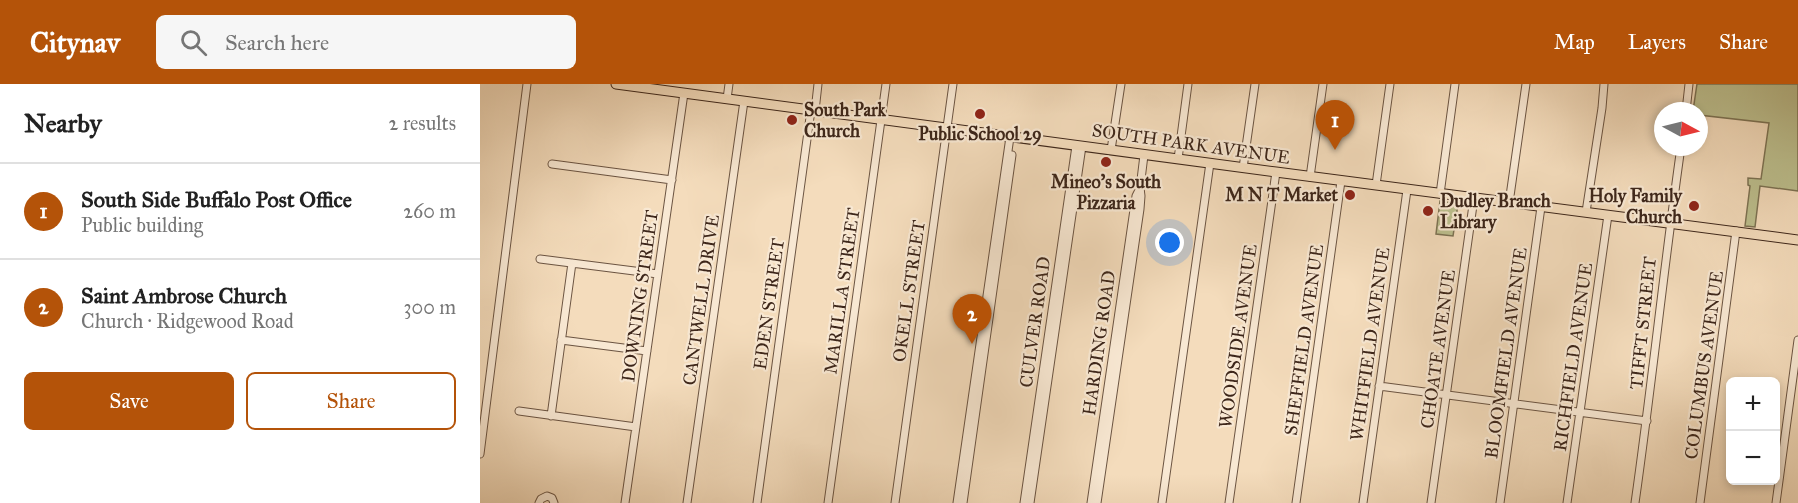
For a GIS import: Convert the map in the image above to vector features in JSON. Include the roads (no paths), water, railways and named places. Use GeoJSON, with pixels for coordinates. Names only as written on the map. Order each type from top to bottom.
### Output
{"type":"FeatureCollection","features":[{"type":"Feature","properties":{"kind":"main road","name":"SOUTH PARK AVENUE"},"geometry":{"type":"LineString","coordinates":[[616,84],[1798,240]]}},
{"type":"Feature","properties":{"kind":"street"},"geometry":{"type":"LineString","coordinates":[[480,454],[527,84]]}},
{"type":"Feature","properties":{"kind":"street"},"geometry":{"type":"LineString","coordinates":[[726,99],[729,84]]}},
{"type":"Feature","properties":{"kind":"street","name":"EDEN STREET"},"geometry":{"type":"LineString","coordinates":[[757,503],[818,84]]}},
{"type":"Feature","properties":{"kind":"street","name":"MARILLA STREET"},"geometry":{"type":"LineString","coordinates":[[828,503],[886,84]]}},
{"type":"Feature","properties":{"kind":"street","name":"OKELL STREET"},"geometry":{"type":"LineString","coordinates":[[895,503],[953,84]]}},
{"type":"Feature","properties":{"kind":"street"},"geometry":{"type":"LineString","coordinates":[[1112,150],[1121,84]]}},
{"type":"Feature","properties":{"kind":"street"},"geometry":{"type":"LineString","coordinates":[[1178,159],[1188,84]]}},
{"type":"Feature","properties":{"kind":"street"},"geometry":{"type":"LineString","coordinates":[[1243,168],[1255,84]]}},
{"type":"Feature","properties":{"kind":"street"},"geometry":{"type":"LineString","coordinates":[[1310,177],[1323,84]]}},
{"type":"Feature","properties":{"kind":"street"},"geometry":{"type":"LineString","coordinates":[[1376,185],[1390,84]]}},
{"type":"Feature","properties":{"kind":"street"},"geometry":{"type":"LineString","coordinates":[[1440,194],[1455,84]]}},
{"type":"Feature","properties":{"kind":"street"},"geometry":{"type":"LineString","coordinates":[[1509,203],[1526,84]]}},
{"type":"Feature","properties":{"kind":"street"},"geometry":{"type":"LineString","coordinates":[[1586,212],[1604,84]]}},
{"type":"Feature","properties":{"kind":"street"},"geometry":{"type":"LineString","coordinates":[[1687,102],[1689,84]]}},
{"type":"Feature","properties":{"kind":"street","name":"DOWNING STREET"},"geometry":{"type":"LineString","coordinates":[[625,503],[684,93]]}},
{"type":"Feature","properties":{"kind":"street","name":"CANTWELL DRIVE"},"geometry":{"type":"LineString","coordinates":[[687,503],[744,101]]}},
{"type":"Feature","properties":{"kind":"street"},"geometry":{"type":"LineString","coordinates":[[957,503],[970,431],[1013,137]]}},
{"type":"Feature","properties":{"kind":"street","name":"CULVER ROAD"},"geometry":{"type":"LineString","coordinates":[[1024,503],[1079,146]]}},
{"type":"Feature","properties":{"kind":"street","name":"CULVER ROAD"},"geometry":{"type":"LineString","coordinates":[[1030,503],[1079,146]]}},
{"type":"Feature","properties":{"kind":"street","name":"HARDING ROAD"},"geometry":{"type":"LineString","coordinates":[[1094,502],[1127,277],[1136,196],[1140,189],[1144,155]]}},
{"type":"Feature","properties":{"kind":"street","name":"TIFFT STREET"},"geometry":{"type":"LineString","coordinates":[[1635,503],[1680,156]]}},
{"type":"Feature","properties":{"kind":"street"},"geometry":{"type":"LineString","coordinates":[[552,164],[672,180]]}},
{"type":"Feature","properties":{"kind":"street"},"geometry":{"type":"LineString","coordinates":[[1162,503],[1210,164]]}},
{"type":"Feature","properties":{"kind":"street","name":"WOODSIDE AVENUE"},"geometry":{"type":"LineString","coordinates":[[1229,503],[1276,172]]}},
{"type":"Feature","properties":{"kind":"street","name":"SHEFFIELD AVENUE"},"geometry":{"type":"LineString","coordinates":[[1296,503],[1341,181]]}},
{"type":"Feature","properties":{"kind":"street","name":"WHITFIELD AVENUE"},"geometry":{"type":"LineString","coordinates":[[1363,503],[1407,190]]}},
{"type":"Feature","properties":{"kind":"street","name":"CHOATE AVENUE"},"geometry":{"type":"LineString","coordinates":[[1431,503],[1474,198]]}},
{"type":"Feature","properties":{"kind":"street","name":"BLOOMFIELD AVENUE"},"geometry":{"type":"LineString","coordinates":[[1500,503],[1541,207]]}},
{"type":"Feature","properties":{"kind":"street","name":"RICHFIELD AVENUE"},"geometry":{"type":"LineString","coordinates":[[1568,503],[1608,215]]}},
{"type":"Feature","properties":{"kind":"street","name":"COLUMBUS AVENUE"},"geometry":{"type":"LineString","coordinates":[[1700,503],[1736,231]]}},
{"type":"Feature","properties":{"kind":"street"},"geometry":{"type":"LineString","coordinates":[[540,259],[658,274]]}},
{"type":"Feature","properties":{"kind":"street"},"geometry":{"type":"LineString","coordinates":[[551,416],[572,263]]}},
{"type":"Feature","properties":{"kind":"street"},"geometry":{"type":"LineString","coordinates":[[561,340],[647,351]]}},
{"type":"Feature","properties":{"kind":"street"},"geometry":{"type":"LineString","coordinates":[[1776,503],[1798,340]]}},
{"type":"Feature","properties":{"kind":"street"},"geometry":{"type":"LineString","coordinates":[[1379,386],[1647,421]]}},
{"type":"Feature","properties":{"kind":"street"},"geometry":{"type":"LineString","coordinates":[[519,411],[636,427]]}},
{"type":"Feature","properties":{"kind":"street"},"geometry":{"type":"LineString","coordinates":[[963,503],[970,431]]}},
{"type":"Feature","properties":{"kind":"street"},"geometry":{"type":"LineString","coordinates":[[539,503],[541,498],[547,496],[552,498],[554,503]]}},
{"type":"Feature","properties":{"kind":"place","name":"Public School 29"},"geometry":{"type":"Point","coordinates":[980,114]}},
{"type":"Feature","properties":{"kind":"place","name":"South Park Church"},"geometry":{"type":"Point","coordinates":[792,120]}},
{"type":"Feature","properties":{"kind":"place","name":"South Side Buffalo Post Office"},"geometry":{"type":"Point","coordinates":[1335,150]}},
{"type":"Feature","properties":{"kind":"place","name":"Mineo's South Pizzaria"},"geometry":{"type":"Point","coordinates":[1106,162]}},
{"type":"Feature","properties":{"kind":"place","name":"M N T Market"},"geometry":{"type":"Point","coordinates":[1350,195]}},
{"type":"Feature","properties":{"kind":"place","name":"Holy Family Church"},"geometry":{"type":"Point","coordinates":[1694,206]}},
{"type":"Feature","properties":{"kind":"place","name":"Dudley Branch Library"},"geometry":{"type":"Point","coordinates":[1428,211]}},
{"type":"Feature","properties":{"kind":"place","name":"Saint Ambrose Church"},"geometry":{"type":"Point","coordinates":[972,344]}}]}
